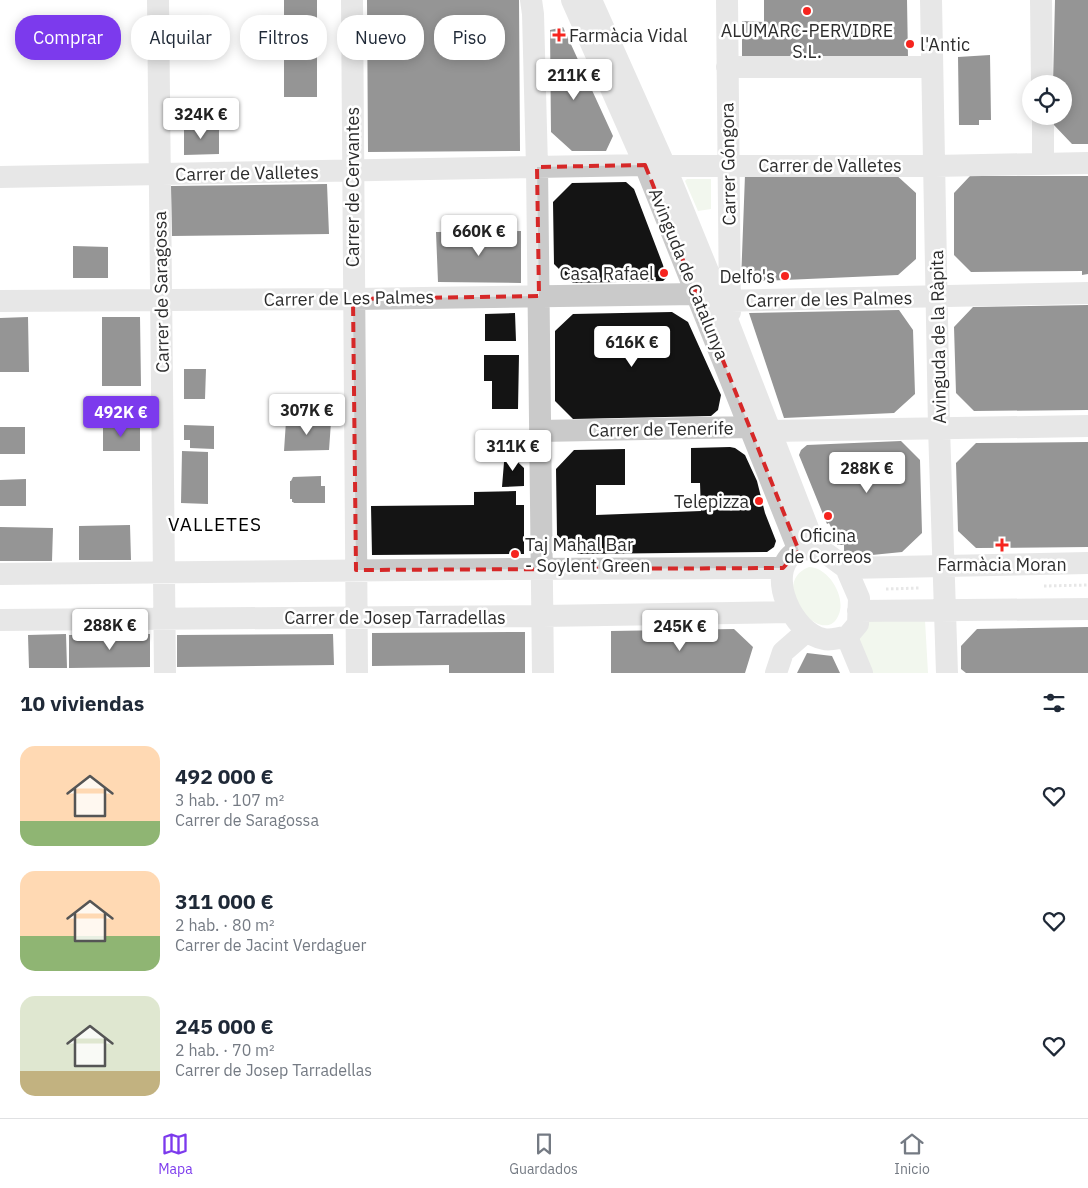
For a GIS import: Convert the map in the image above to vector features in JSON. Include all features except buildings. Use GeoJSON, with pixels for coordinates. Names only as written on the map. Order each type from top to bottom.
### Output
{"type":"FeatureCollection","features":[{"type":"Feature","properties":{"kind":"street","name":"Carrer de Saragossa"},"geometry":{"type":"LineString","coordinates":[[158,0],[165,673]]}},
{"type":"Feature","properties":{"kind":"street","name":"Carrer de Cervantes"},"geometry":{"type":"LineString","coordinates":[[352,0],[357,673]]}},
{"type":"Feature","properties":{"kind":"street"},"geometry":{"type":"LineString","coordinates":[[531,0],[537,167],[543,673]]}},
{"type":"Feature","properties":{"kind":"street","name":"Avinguda de Catalunya"},"geometry":{"type":"LineString","coordinates":[[572,0],[655,166],[697,294],[760,429],[808,550]]}},
{"type":"Feature","properties":{"kind":"street"},"geometry":{"type":"LineString","coordinates":[[592,0],[655,166],[725,301]]}},
{"type":"Feature","properties":{"kind":"street","name":"Carrer Góngora"},"geometry":{"type":"LineString","coordinates":[[726,0],[728,165],[725,301],[730,328],[760,429]]}},
{"type":"Feature","properties":{"kind":"street","name":"Avinguda de la Ràpita"},"geometry":{"type":"LineString","coordinates":[[931,0],[947,673]]}},
{"type":"Feature","properties":{"kind":"street"},"geometry":{"type":"LineString","coordinates":[[1042,0],[1042,75]]}},
{"type":"Feature","properties":{"kind":"street"},"geometry":{"type":"LineString","coordinates":[[727,67],[932,67]]}},
{"type":"Feature","properties":{"kind":"street"},"geometry":{"type":"LineString","coordinates":[[1043,125],[1043,164]]}},
{"type":"Feature","properties":{"kind":"street","name":"Carrer de Valletes"},"geometry":{"type":"LineString","coordinates":[[0,177],[352,172],[537,167],[728,165],[935,166],[1088,163]]}},
{"type":"Feature","properties":{"kind":"street","name":"Carrer de les Palmes"},"geometry":{"type":"LineString","coordinates":[[725,301],[1088,293]]}},
{"type":"Feature","properties":{"kind":"street","name":"Carrer de Les Palmes"},"geometry":{"type":"LineString","coordinates":[[0,301],[354,299],[697,294]]}},
{"type":"Feature","properties":{"kind":"street","name":"Carrer de Tenerife"},"geometry":{"type":"LineString","coordinates":[[540,431],[1088,426]]}},
{"type":"Feature","properties":{"kind":"street"},"geometry":{"type":"LineString","coordinates":[[808,550],[827,554],[846,568],[859,598],[858,624],[847,636],[824,640],[807,631],[790,612],[784,594],[783,568],[793,554],[808,550]]}},
{"type":"Feature","properties":{"kind":"street"},"geometry":{"type":"LineString","coordinates":[[846,568],[1088,563]]}},
{"type":"Feature","properties":{"kind":"street"},"geometry":{"type":"LineString","coordinates":[[0,574],[542,568],[783,568]]}},
{"type":"Feature","properties":{"kind":"street"},"geometry":{"type":"LineString","coordinates":[[858,611],[1088,609]]}},
{"type":"Feature","properties":{"kind":"street","name":"Carrer de Josep Tarradellas"},"geometry":{"type":"LineString","coordinates":[[0,620],[790,612]]}},
{"type":"Feature","properties":{"kind":"street"},"geometry":{"type":"LineString","coordinates":[[776,673],[783,652],[807,631]]}},
{"type":"Feature","properties":{"kind":"street"},"geometry":{"type":"LineString","coordinates":[[847,636],[862,673]]}},
{"type":"Feature","properties":{"kind":"highlighted area"},"geometry":{"type":"Polygon","coordinates":[[[645,165],[799,551],[783,568],[356,570],[353,299],[539,296],[537,167],[645,165]]]}},
{"type":"Feature","properties":{"kind":"green space"},"geometry":{"type":"Polygon","coordinates":[[[687,179],[711,179],[711,209],[698,211],[685,181],[687,179]]]}},
{"type":"Feature","properties":{"kind":"green space"},"geometry":{"type":"Polygon","coordinates":[[[809,567],[823,572],[829,577],[838,591],[840,599],[839,614],[832,624],[822,625],[812,620],[802,611],[795,599],[793,587],[797,575],[809,567]]]}},
{"type":"Feature","properties":{"kind":"green space"},"geometry":{"type":"Polygon","coordinates":[[[871,618],[925,620],[928,673],[869,673],[856,641],[871,618]]]}},
{"type":"Feature","properties":{"kind":"place","name":"ALUMARC-PERVIDRE S.L."},"geometry":{"type":"Point","coordinates":[807,11]}},
{"type":"Feature","properties":{"kind":"place","name":"Farmàcia Vidal"},"geometry":{"type":"Point","coordinates":[559,35]}},
{"type":"Feature","properties":{"kind":"place","name":"l'Antic"},"geometry":{"type":"Point","coordinates":[910,44]}},
{"type":"Feature","properties":{"kind":"place","name":"Casa Rafael"},"geometry":{"type":"Point","coordinates":[664,273]}},
{"type":"Feature","properties":{"kind":"place","name":"Delfo's"},"geometry":{"type":"Point","coordinates":[785,276]}},
{"type":"Feature","properties":{"kind":"place","name":"Telepizza"},"geometry":{"type":"Point","coordinates":[759,501]}},
{"type":"Feature","properties":{"kind":"place","name":"Oficina de Correos"},"geometry":{"type":"Point","coordinates":[828,516]}},
{"type":"Feature","properties":{"kind":"place","name":"Farmàcia Moran"},"geometry":{"type":"Point","coordinates":[1002,545]}},
{"type":"Feature","properties":{"kind":"place","name":"Taj Mahal Bar - Soylent Green"},"geometry":{"type":"Point","coordinates":[515,554]}},
{"type":"Feature","properties":{"kind":"district","name":"VALLETES"},"geometry":{"type":"Point","coordinates":[215,524]}}]}
